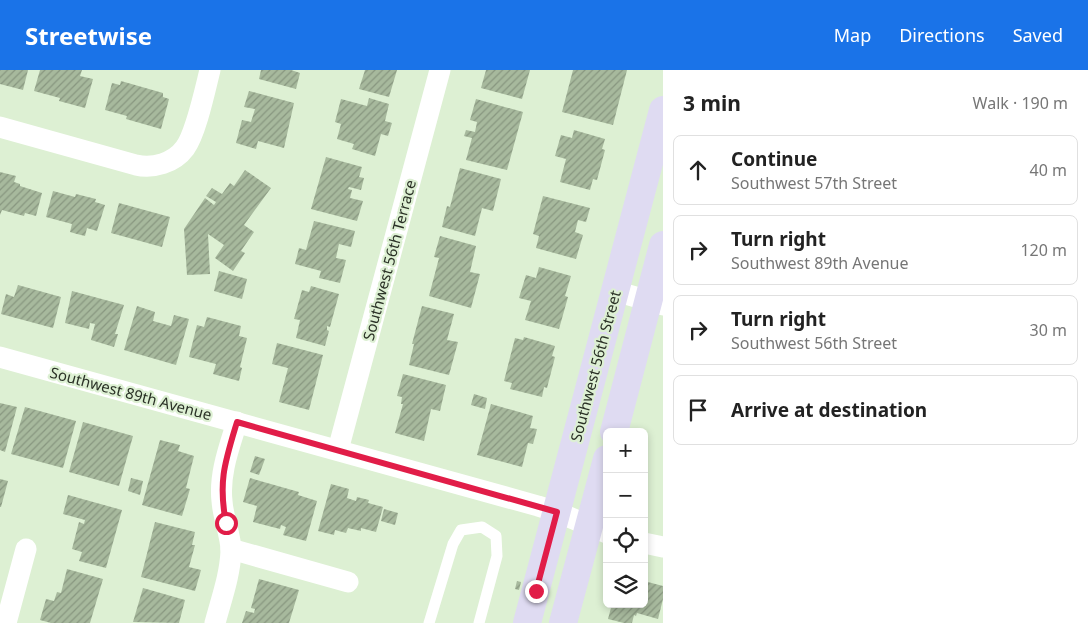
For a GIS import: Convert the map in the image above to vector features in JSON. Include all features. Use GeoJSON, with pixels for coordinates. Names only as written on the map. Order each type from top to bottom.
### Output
{"type":"FeatureCollection","features":[{"type":"Feature","properties":{"kind":"main road","name":"Southwest 56th Street"},"geometry":{"type":"LineString","coordinates":[[528,623],[663,110]]}},
{"type":"Feature","properties":{"kind":"main road"},"geometry":{"type":"LineString","coordinates":[[615,428],[656,303],[663,245]]}},
{"type":"Feature","properties":{"kind":"main road"},"geometry":{"type":"LineString","coordinates":[[563,623],[598,530],[605,473]]}},
{"type":"Feature","properties":{"kind":"street"},"geometry":{"type":"LineString","coordinates":[[0,127],[144,167],[159,165],[174,158],[186,147],[210,70]]}},
{"type":"Feature","properties":{"kind":"street","name":"Southwest 56th Terrace"},"geometry":{"type":"LineString","coordinates":[[338,450],[440,70]]}},
{"type":"Feature","properties":{"kind":"street"},"geometry":{"type":"LineString","coordinates":[[615,291],[656,303]]}},
{"type":"Feature","properties":{"kind":"street","name":"Southwest 89th Avenue"},"geometry":{"type":"LineString","coordinates":[[0,357],[557,512],[598,530]]}},
{"type":"Feature","properties":{"kind":"street"},"geometry":{"type":"LineString","coordinates":[[215,623],[227,576],[231,549],[221,490],[226,457],[237,422]]}},
{"type":"Feature","properties":{"kind":"street"},"geometry":{"type":"LineString","coordinates":[[648,544],[663,547]]}},
{"type":"Feature","properties":{"kind":"street"},"geometry":{"type":"LineString","coordinates":[[6,623],[26,549]]}},
{"type":"Feature","properties":{"kind":"street"},"geometry":{"type":"LineString","coordinates":[[231,549],[348,582]]}},
{"type":"Feature","properties":{"kind":"lane"},"geometry":{"type":"LineString","coordinates":[[429,623],[453,544],[461,530],[482,527],[496,536],[497,556],[479,623]]}},
{"type":"Feature","properties":{"kind":"building"},"geometry":{"type":"Polygon","coordinates":[[[0,70],[28,70],[23,90],[0,84],[0,70]]]}},
{"type":"Feature","properties":{"kind":"building"},"geometry":{"type":"Polygon","coordinates":[[[40,70],[82,70],[80,76],[93,79],[85,108],[59,101],[60,98],[34,91],[40,70]]]}},
{"type":"Feature","properties":{"kind":"building"},"geometry":{"type":"Polygon","coordinates":[[[261,70],[291,70],[300,73],[296,89],[259,79],[261,70]]]}},
{"type":"Feature","properties":{"kind":"building"},"geometry":{"type":"Polygon","coordinates":[[[365,70],[397,70],[389,97],[359,89],[365,70]]]}},
{"type":"Feature","properties":{"kind":"building"},"geometry":{"type":"Polygon","coordinates":[[[486,70],[530,70],[522,99],[481,88],[486,70]]]}},
{"type":"Feature","properties":{"kind":"building"},"geometry":{"type":"Polygon","coordinates":[[[573,70],[627,70],[613,125],[562,112],[573,70]]]}},
{"type":"Feature","properties":{"kind":"building"},"geometry":{"type":"Polygon","coordinates":[[[121,81],[163,93],[163,97],[169,99],[161,129],[126,119],[127,116],[105,110],[112,83],[120,85],[121,81]]]}},
{"type":"Feature","properties":{"kind":"building"},"geometry":{"type":"Polygon","coordinates":[[[249,91],[294,103],[284,148],[258,141],[256,149],[236,143],[242,120],[251,122],[255,109],[244,107],[249,91]]]}},
{"type":"Feature","properties":{"kind":"building"},"geometry":{"type":"Polygon","coordinates":[[[369,98],[389,104],[385,121],[392,123],[388,136],[381,134],[375,156],[352,149],[354,144],[337,139],[341,124],[335,122],[341,99],[367,106],[369,98]]]}},
{"type":"Feature","properties":{"kind":"building"},"geometry":{"type":"Polygon","coordinates":[[[476,99],[523,112],[507,170],[466,160],[472,138],[464,136],[466,130],[475,132],[477,122],[470,120],[476,99]]]}},
{"type":"Feature","properties":{"kind":"building"},"geometry":{"type":"Polygon","coordinates":[[[574,130],[605,139],[602,149],[605,150],[597,180],[593,179],[590,190],[560,182],[566,159],[555,156],[561,135],[572,138],[574,130]]]}},
{"type":"Feature","properties":{"kind":"building"},"geometry":{"type":"Polygon","coordinates":[[[326,157],[362,167],[359,177],[364,178],[361,190],[349,187],[348,189],[352,190],[350,198],[363,201],[357,221],[311,209],[326,157]]]}},
{"type":"Feature","properties":{"kind":"building"},"geometry":{"type":"Polygon","coordinates":[[[460,168],[501,179],[493,211],[482,208],[475,236],[442,227],[447,206],[450,207],[460,168]]]}},
{"type":"Feature","properties":{"kind":"building"},"geometry":{"type":"Polygon","coordinates":[[[245,170],[271,188],[244,225],[254,232],[241,251],[245,253],[233,271],[215,258],[224,245],[208,234],[210,274],[187,275],[184,229],[205,198],[214,205],[216,202],[206,196],[212,188],[222,194],[230,183],[234,186],[245,170]]]}},
{"type":"Feature","properties":{"kind":"building"},"geometry":{"type":"Polygon","coordinates":[[[0,172],[16,176],[14,182],[20,184],[20,186],[42,193],[36,216],[25,213],[24,216],[2,210],[0,215],[0,172]]]}},
{"type":"Feature","properties":{"kind":"building"},"geometry":{"type":"Polygon","coordinates":[[[53,191],[75,197],[76,194],[96,199],[95,202],[105,205],[97,231],[87,228],[85,236],[77,234],[70,232],[72,224],[46,217],[53,191]]]}},
{"type":"Feature","properties":{"kind":"building"},"geometry":{"type":"Polygon","coordinates":[[[543,196],[590,208],[586,222],[578,220],[575,232],[583,235],[576,259],[536,248],[539,236],[533,234],[543,196]]]}},
{"type":"Feature","properties":{"kind":"building"},"geometry":{"type":"Polygon","coordinates":[[[119,203],[170,217],[162,247],[111,233],[119,203]]]}},
{"type":"Feature","properties":{"kind":"building"},"geometry":{"type":"Polygon","coordinates":[[[314,221],[355,231],[351,247],[339,244],[336,258],[346,260],[340,283],[319,278],[321,271],[295,264],[299,248],[306,250],[314,221]]]}},
{"type":"Feature","properties":{"kind":"building"},"geometry":{"type":"Polygon","coordinates":[[[440,236],[476,246],[470,272],[480,274],[471,308],[429,296],[439,258],[434,257],[440,236]]]}},
{"type":"Feature","properties":{"kind":"building"},"geometry":{"type":"Polygon","coordinates":[[[539,267],[571,276],[565,296],[568,297],[559,329],[525,320],[531,301],[519,298],[526,275],[536,278],[539,267]]]}},
{"type":"Feature","properties":{"kind":"building"},"geometry":{"type":"Polygon","coordinates":[[[219,271],[247,279],[242,299],[214,291],[219,271]]]}},
{"type":"Feature","properties":{"kind":"building"},"geometry":{"type":"Polygon","coordinates":[[[18,285],[61,297],[53,328],[1,314],[6,294],[14,297],[18,285]]]}},
{"type":"Feature","properties":{"kind":"building"},"geometry":{"type":"Polygon","coordinates":[[[311,286],[339,294],[330,327],[327,326],[329,331],[325,346],[296,338],[300,320],[294,319],[302,290],[309,292],[311,286]]]}},
{"type":"Feature","properties":{"kind":"building"},"geometry":{"type":"Polygon","coordinates":[[[72,291],[124,305],[115,334],[118,334],[114,347],[91,340],[95,324],[90,323],[89,329],[65,323],[72,291]]]}},
{"type":"Feature","properties":{"kind":"building"},"geometry":{"type":"Polygon","coordinates":[[[137,306],[155,312],[153,321],[171,326],[174,315],[189,319],[176,365],[124,350],[137,306]]]}},
{"type":"Feature","properties":{"kind":"building"},"geometry":{"type":"Polygon","coordinates":[[[422,306],[454,314],[447,340],[458,342],[449,375],[409,365],[414,344],[412,344],[422,306]]]}},
{"type":"Feature","properties":{"kind":"building"},"geometry":{"type":"Polygon","coordinates":[[[207,317],[241,326],[239,336],[247,338],[240,367],[242,368],[239,381],[213,374],[216,364],[189,357],[197,325],[204,327],[207,317]]]}},
{"type":"Feature","properties":{"kind":"building"},"geometry":{"type":"Polygon","coordinates":[[[524,337],[555,346],[552,356],[555,357],[547,388],[544,387],[542,397],[510,389],[512,383],[504,381],[515,338],[523,340],[524,337]]]}},
{"type":"Feature","properties":{"kind":"building"},"geometry":{"type":"Polygon","coordinates":[[[277,343],[323,355],[309,410],[279,402],[288,368],[272,364],[277,343]]]}},
{"type":"Feature","properties":{"kind":"building"},"geometry":{"type":"Polygon","coordinates":[[[403,374],[446,385],[440,411],[431,409],[424,441],[395,433],[403,404],[401,404],[402,397],[397,396],[403,374]]]}},
{"type":"Feature","properties":{"kind":"building"},"geometry":{"type":"Polygon","coordinates":[[[474,394],[487,398],[485,409],[471,405],[474,394]]]}},
{"type":"Feature","properties":{"kind":"building"},"geometry":{"type":"Polygon","coordinates":[[[0,403],[17,407],[5,452],[0,450],[0,403]]]}},
{"type":"Feature","properties":{"kind":"building"},"geometry":{"type":"Polygon","coordinates":[[[491,404],[533,416],[530,428],[537,429],[533,444],[528,443],[522,467],[477,455],[491,404]]]}},
{"type":"Feature","properties":{"kind":"building"},"geometry":{"type":"Polygon","coordinates":[[[25,407],[76,421],[63,468],[11,454],[25,407]]]}},
{"type":"Feature","properties":{"kind":"building"},"geometry":{"type":"Polygon","coordinates":[[[83,422],[133,436],[119,486],[69,472],[83,422]]]}},
{"type":"Feature","properties":{"kind":"building"},"geometry":{"type":"Polygon","coordinates":[[[160,440],[180,445],[178,451],[194,456],[186,488],[190,489],[182,516],[142,505],[160,440]]]}},
{"type":"Feature","properties":{"kind":"building"},"geometry":{"type":"Polygon","coordinates":[[[255,456],[265,459],[259,475],[250,472],[255,456]]]}},
{"type":"Feature","properties":{"kind":"building"},"geometry":{"type":"Polygon","coordinates":[[[131,478],[143,481],[140,495],[128,491],[131,478]]]}},
{"type":"Feature","properties":{"kind":"building"},"geometry":{"type":"Polygon","coordinates":[[[250,478],[299,492],[298,495],[317,501],[306,541],[283,535],[286,527],[281,525],[280,529],[253,522],[257,506],[243,502],[250,478]]]}},
{"type":"Feature","properties":{"kind":"building"},"geometry":{"type":"Polygon","coordinates":[[[0,479],[8,481],[1,507],[0,507],[0,479]]]}},
{"type":"Feature","properties":{"kind":"building"},"geometry":{"type":"Polygon","coordinates":[[[331,484],[349,489],[347,498],[356,501],[357,497],[369,500],[368,503],[383,507],[376,532],[361,528],[361,531],[348,528],[346,533],[335,530],[334,535],[318,531],[331,484]]]}},
{"type":"Feature","properties":{"kind":"building"},"geometry":{"type":"Polygon","coordinates":[[[68,495],[122,510],[106,568],[79,561],[82,552],[72,549],[79,522],[84,524],[85,520],[63,514],[68,495]]]}},
{"type":"Feature","properties":{"kind":"building"},"geometry":{"type":"Polygon","coordinates":[[[384,509],[398,513],[395,525],[381,521],[384,509]]]}},
{"type":"Feature","properties":{"kind":"building"},"geometry":{"type":"Polygon","coordinates":[[[155,522],[195,532],[192,545],[195,545],[189,567],[201,570],[195,591],[141,577],[155,522]]]}},
{"type":"Feature","properties":{"kind":"building"},"geometry":{"type":"Polygon","coordinates":[[[67,569],[103,579],[90,623],[51,623],[40,620],[46,599],[54,601],[57,592],[61,593],[67,569]]]}},
{"type":"Feature","properties":{"kind":"building"},"geometry":{"type":"Polygon","coordinates":[[[259,579],[299,590],[289,623],[242,623],[246,611],[254,613],[255,609],[251,608],[259,579]]]}},
{"type":"Feature","properties":{"kind":"building"},"geometry":{"type":"Polygon","coordinates":[[[517,581],[521,582],[519,590],[515,589],[517,581]]]}},
{"type":"Feature","properties":{"kind":"building"},"geometry":{"type":"Polygon","coordinates":[[[648,582],[663,586],[663,599],[658,619],[637,613],[636,616],[634,615],[632,623],[608,619],[611,608],[648,608],[648,582]]]}},
{"type":"Feature","properties":{"kind":"building"},"geometry":{"type":"Polygon","coordinates":[[[143,588],[185,600],[179,623],[133,622],[143,588]]]}},
{"type":"Feature","properties":{"kind":"route"},"geometry":{"type":"LineString","coordinates":[[226,523],[222,502],[222,478],[226,457],[237,422],[557,512],[536,591]]}}]}
